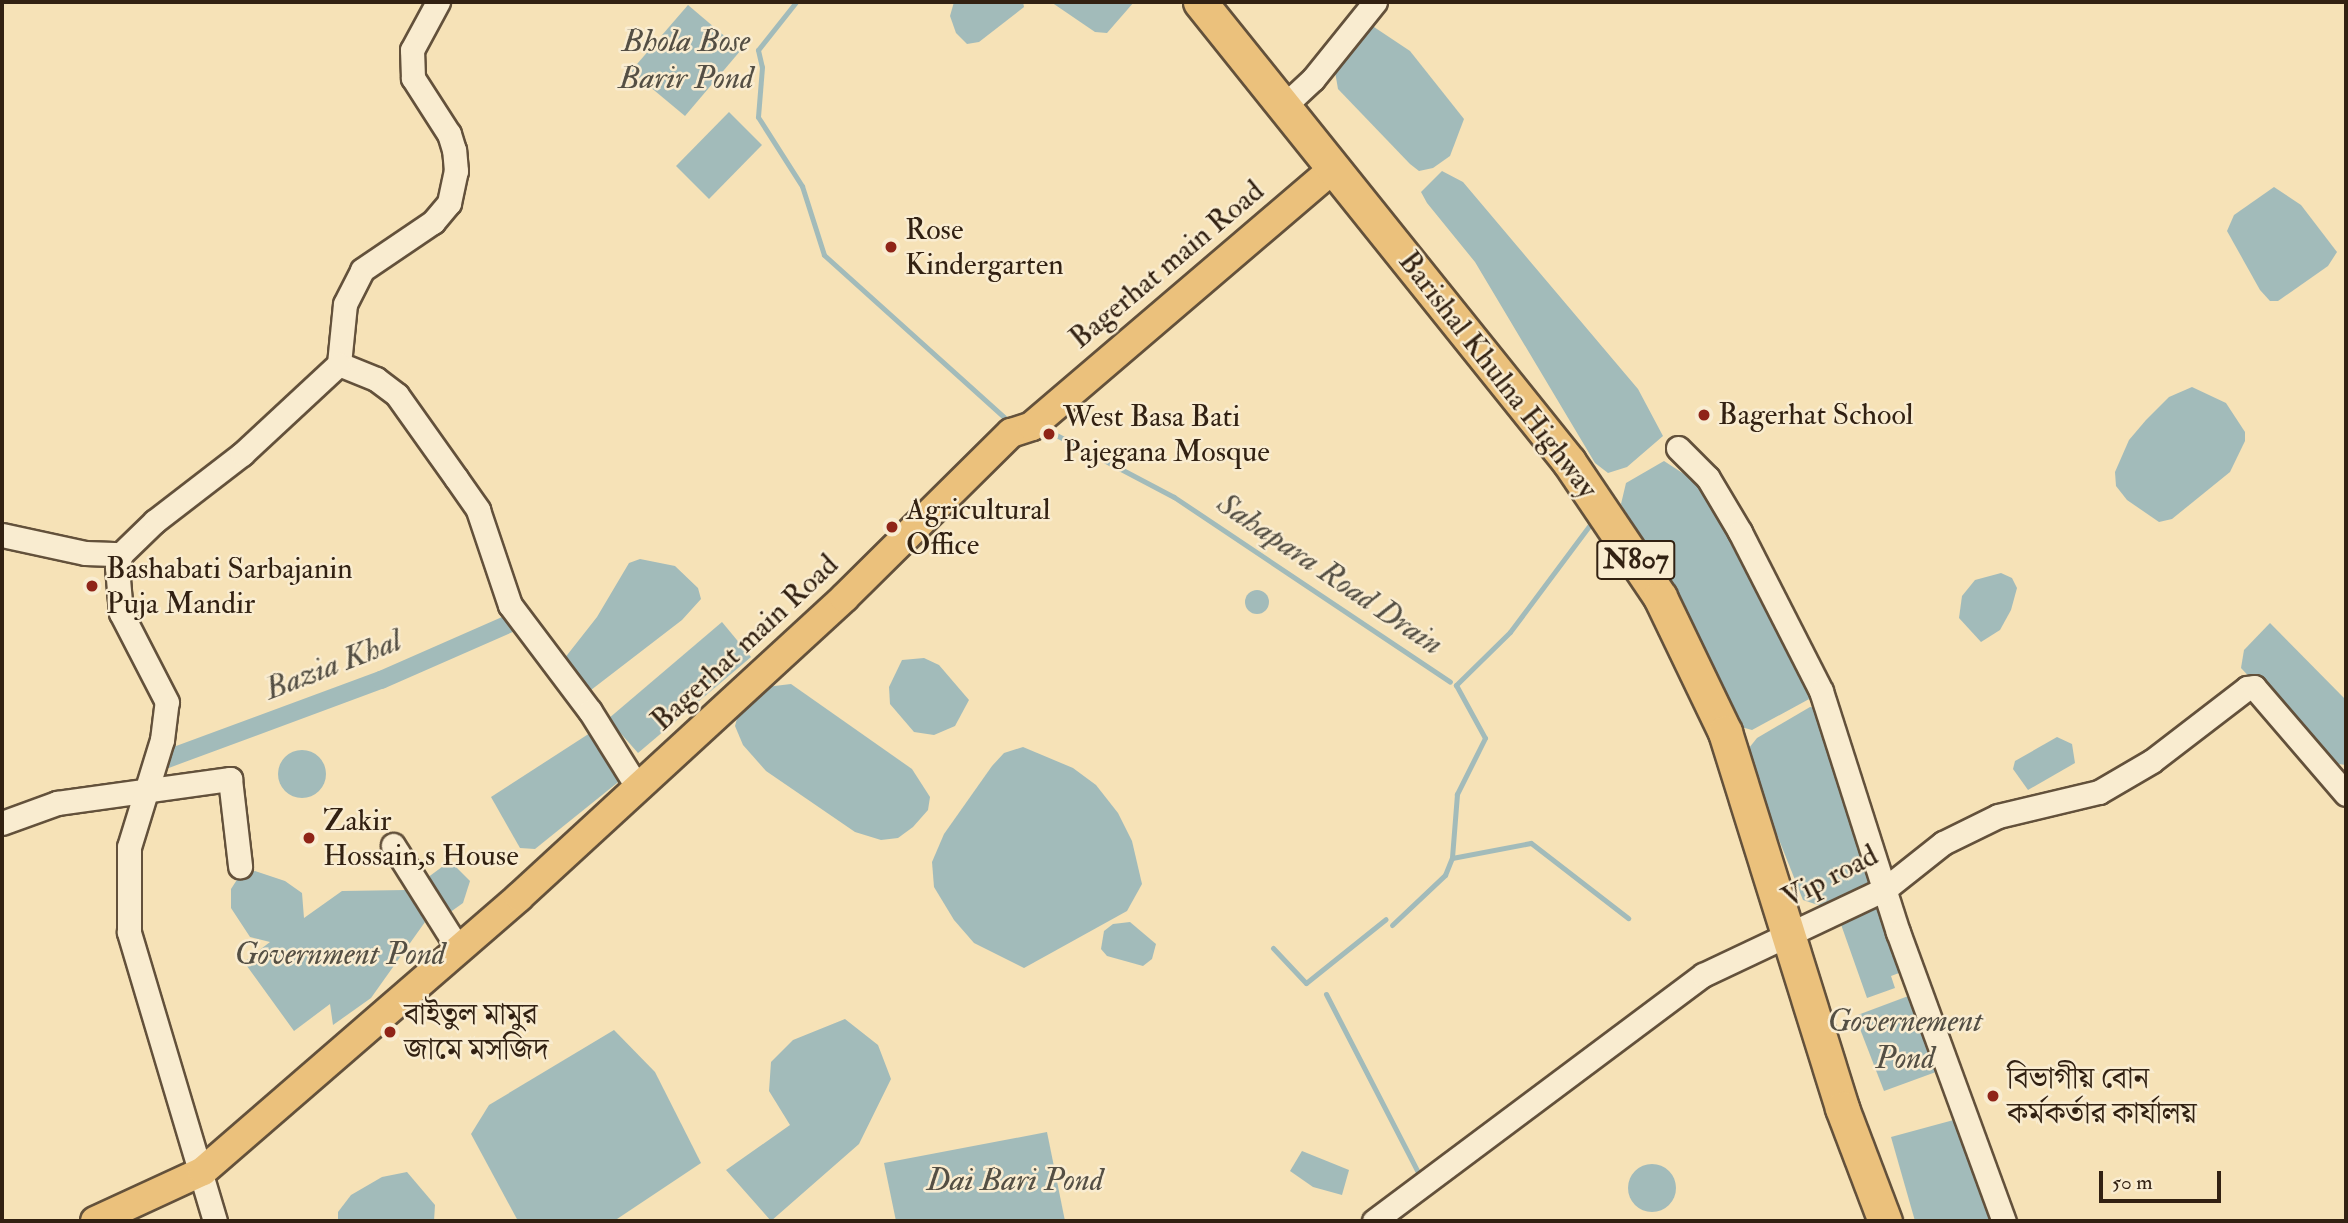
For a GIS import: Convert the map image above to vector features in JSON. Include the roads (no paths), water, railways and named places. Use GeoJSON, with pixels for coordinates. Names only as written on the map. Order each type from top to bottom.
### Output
{"type":"FeatureCollection","features":[{"type":"Feature","properties":{"kind":"highway","name":"Barishal Khulna Highway"},"geometry":{"type":"LineString","coordinates":[[1200,2],[1569,462],[1660,597],[1725,732],[1842,1108],[1885,1221]]}},
{"type":"Feature","properties":{"kind":"main road","name":"Bagerhat main Road"},"geometry":{"type":"LineString","coordinates":[[95,1221],[203,1171],[459,950],[638,788],[844,598],[1011,433],[1032,426],[1334,168]]}},
{"type":"Feature","properties":{"kind":"street"},"geometry":{"type":"LineString","coordinates":[[215,1221],[203,1171],[129,932],[129,847],[162,740],[167,702],[121,613],[117,567],[121,554],[173,504],[243,454],[338,363],[345,304],[362,270],[433,222],[449,203],[456,171],[454,150],[449,134],[412,78],[412,50],[438,2]]}},
{"type":"Feature","properties":{"kind":"street"},"geometry":{"type":"LineString","coordinates":[[1284,106],[1328,62],[1375,2]]}},
{"type":"Feature","properties":{"kind":"street"},"geometry":{"type":"LineString","coordinates":[[338,363],[376,379],[397,396],[456,478],[478,510],[509,605],[590,711],[638,788]]}},
{"type":"Feature","properties":{"kind":"street"},"geometry":{"type":"LineString","coordinates":[[1678,447],[1708,478],[1798,639],[1840,745],[1885,889],[2004,1221]]}},
{"type":"Feature","properties":{"kind":"street"},"geometry":{"type":"LineString","coordinates":[[2,535],[85,553],[121,554]]}},
{"type":"Feature","properties":{"kind":"street","name":"Vip road"},"geometry":{"type":"LineString","coordinates":[[1374,1221],[1703,975],[1885,889],[1943,843],[1998,816],[2099,792],[2152,761],[2252,686],[2346,794]]}},
{"type":"Feature","properties":{"kind":"street"},"geometry":{"type":"LineString","coordinates":[[2,823],[57,803],[149,784],[230,779],[240,866]]}},
{"type":"Feature","properties":{"kind":"street"},"geometry":{"type":"LineString","coordinates":[[393,845],[459,950]]}},
{"type":"Feature","properties":{"kind":"water"},"geometry":{"type":"Polygon","coordinates":[[[954,2],[1023,2],[1024,7],[979,42],[967,44],[956,33],[950,16],[954,2]]]}},
{"type":"Feature","properties":{"kind":"water"},"geometry":{"type":"Polygon","coordinates":[[[1051,2],[1134,2],[1107,33],[1095,32],[1051,2]]]}},
{"type":"Feature","properties":{"kind":"water","name":"Bhola Bose Barir Pond"},"geometry":{"type":"Polygon","coordinates":[[[688,5],[741,50],[685,116],[631,71],[688,5]]]}},
{"type":"Feature","properties":{"kind":"water"},"geometry":{"type":"Polygon","coordinates":[[[1371,25],[1410,51],[1464,119],[1450,156],[1433,168],[1419,171],[1410,164],[1338,89],[1334,66],[1371,25]]]}},
{"type":"Feature","properties":{"kind":"water"},"geometry":{"type":"Polygon","coordinates":[[[729,112],[762,145],[709,199],[676,166],[729,112]]]}},
{"type":"Feature","properties":{"kind":"water"},"geometry":{"type":"Polygon","coordinates":[[[1442,171],[1463,182],[1638,389],[1663,436],[1627,467],[1608,473],[1595,463],[1475,262],[1427,203],[1421,192],[1442,171]]]}},
{"type":"Feature","properties":{"kind":"water"},"geometry":{"type":"Polygon","coordinates":[[[2274,187],[2301,205],[2337,252],[2328,266],[2278,301],[2270,301],[2260,290],[2227,231],[2234,215],[2274,187]]]}},
{"type":"Feature","properties":{"kind":"water"},"geometry":{"type":"Polygon","coordinates":[[[2192,387],[2226,403],[2245,432],[2245,441],[2230,472],[2172,519],[2159,522],[2127,500],[2116,486],[2115,472],[2129,440],[2146,420],[2169,397],[2192,387]]]}},
{"type":"Feature","properties":{"kind":"water"},"geometry":{"type":"Polygon","coordinates":[[[1664,461],[1704,487],[1814,689],[1811,698],[1752,730],[1741,727],[1683,606],[1621,504],[1626,483],[1664,461]]]}},
{"type":"Feature","properties":{"kind":"water"},"geometry":{"type":"Polygon","coordinates":[[[640,559],[675,566],[698,588],[701,599],[682,620],[591,690],[571,683],[564,659],[597,617],[629,563],[640,559]]]}},
{"type":"Feature","properties":{"kind":"water"},"geometry":{"type":"Polygon","coordinates":[[[2001,573],[2012,578],[2017,588],[2011,610],[2000,630],[1981,642],[1959,618],[1962,596],[1975,580],[2001,573]]]}},
{"type":"Feature","properties":{"kind":"water"},"geometry":{"type":"Polygon","coordinates":[[[1257,590],[1266,593],[1269,602],[1266,611],[1257,614],[1248,611],[1245,602],[1248,593],[1257,590]]]}},
{"type":"Feature","properties":{"kind":"water"},"geometry":{"type":"Polygon","coordinates":[[[722,622],[751,657],[638,753],[608,719],[722,622]]]}},
{"type":"Feature","properties":{"kind":"water"},"geometry":{"type":"Polygon","coordinates":[[[2270,623],[2346,700],[2346,765],[2330,763],[2241,668],[2244,650],[2270,623]]]}},
{"type":"Feature","properties":{"kind":"water"},"geometry":{"type":"Polygon","coordinates":[[[924,658],[939,665],[969,700],[955,726],[934,735],[914,732],[890,704],[889,687],[902,660],[924,658]]]}},
{"type":"Feature","properties":{"kind":"water"},"geometry":{"type":"Polygon","coordinates":[[[791,684],[912,769],[930,797],[928,810],[913,827],[898,838],[881,840],[855,832],[766,771],[743,745],[735,726],[739,711],[766,687],[791,684]]]}},
{"type":"Feature","properties":{"kind":"water"},"geometry":{"type":"Polygon","coordinates":[[[1810,707],[1821,708],[1871,886],[1824,907],[1803,900],[1768,812],[1749,748],[1757,738],[1810,707]]]}},
{"type":"Feature","properties":{"kind":"water"},"geometry":{"type":"Polygon","coordinates":[[[590,733],[622,779],[535,849],[520,848],[491,797],[590,733]]]}},
{"type":"Feature","properties":{"kind":"water"},"geometry":{"type":"Polygon","coordinates":[[[2057,737],[2072,744],[2075,763],[2028,790],[2013,769],[2015,761],[2057,737]]]}},
{"type":"Feature","properties":{"kind":"water"},"geometry":{"type":"Polygon","coordinates":[[[1023,747],[1073,768],[1096,785],[1118,813],[1132,841],[1142,884],[1127,911],[1024,968],[974,943],[954,920],[934,887],[932,862],[944,834],[992,766],[1004,753],[1023,747]]]}},
{"type":"Feature","properties":{"kind":"water"},"geometry":{"type":"Polygon","coordinates":[[[302,750],[319,757],[326,774],[319,791],[302,798],[285,791],[278,774],[285,757],[302,750]]]}},
{"type":"Feature","properties":{"kind":"water"},"geometry":{"type":"Polygon","coordinates":[[[450,861],[470,881],[463,903],[449,913],[427,878],[450,861]]]}},
{"type":"Feature","properties":{"kind":"water","name":"Government Pond"},"geometry":{"type":"Polygon","coordinates":[[[255,871],[285,881],[302,893],[304,918],[342,891],[406,890],[425,922],[371,998],[333,1025],[330,1004],[294,1031],[244,962],[270,942],[250,937],[231,908],[231,889],[240,875],[255,871]]]}},
{"type":"Feature","properties":{"kind":"water"},"geometry":{"type":"Polygon","coordinates":[[[1883,901],[1907,970],[1891,976],[1895,988],[1867,998],[1838,916],[1883,901]]]}},
{"type":"Feature","properties":{"kind":"water"},"geometry":{"type":"Polygon","coordinates":[[[1130,922],[1156,944],[1152,959],[1143,966],[1107,956],[1101,949],[1104,931],[1113,924],[1130,922]]]}},
{"type":"Feature","properties":{"kind":"water","name":"Governement Pond"},"geometry":{"type":"Polygon","coordinates":[[[1927,989],[1955,1065],[1884,1091],[1855,1016],[1927,989]]]}},
{"type":"Feature","properties":{"kind":"water"},"geometry":{"type":"Polygon","coordinates":[[[845,1019],[878,1045],[891,1079],[859,1144],[771,1221],[726,1170],[790,1125],[769,1091],[771,1062],[793,1040],[845,1019]]]}},
{"type":"Feature","properties":{"kind":"water"},"geometry":{"type":"Polygon","coordinates":[[[614,1030],[655,1072],[701,1163],[614,1221],[518,1221],[471,1134],[489,1105],[614,1030]]]}},
{"type":"Feature","properties":{"kind":"water"},"geometry":{"type":"Polygon","coordinates":[[[1961,1118],[1990,1221],[1915,1221],[1891,1137],[1961,1118]]]}},
{"type":"Feature","properties":{"kind":"water","name":"Dai Bari Pond"},"geometry":{"type":"Polygon","coordinates":[[[1047,1132],[1065,1221],[896,1221],[884,1163],[1047,1132]]]}},
{"type":"Feature","properties":{"kind":"water"},"geometry":{"type":"Polygon","coordinates":[[[1302,1151],[1349,1170],[1342,1195],[1313,1187],[1290,1171],[1302,1151]]]}},
{"type":"Feature","properties":{"kind":"water"},"geometry":{"type":"Polygon","coordinates":[[[1652,1164],[1669,1171],[1676,1188],[1669,1205],[1652,1212],[1635,1205],[1628,1188],[1635,1171],[1652,1164]]]}},
{"type":"Feature","properties":{"kind":"water"},"geometry":{"type":"Polygon","coordinates":[[[407,1172],[435,1205],[434,1221],[338,1221],[338,1212],[351,1195],[382,1177],[407,1172]]]}},
{"type":"Feature","properties":{"kind":"waterway"},"geometry":{"type":"LineString","coordinates":[[796,2],[758,50],[762,67],[758,117],[802,186],[824,255],[1007,420]]}},
{"type":"Feature","properties":{"kind":"waterway","name":"Sahapara Road Drain"},"geometry":{"type":"LineString","coordinates":[[1043,428],[1174,497],[1450,682]]}},
{"type":"Feature","properties":{"kind":"waterway","name":"Sahapara Road Drain"},"geometry":{"type":"LineString","coordinates":[[1595,518],[1510,632],[1456,685],[1485,738],[1457,794],[1452,858],[1531,843],[1628,918]]}},
{"type":"Feature","properties":{"kind":"waterway","name":"Bazia Khal"},"geometry":{"type":"LineString","coordinates":[[167,759],[381,680],[518,620]]}},
{"type":"Feature","properties":{"kind":"waterway","name":"Sahapara Road Drain"},"geometry":{"type":"LineString","coordinates":[[1392,925],[1445,875],[1452,858]]}},
{"type":"Feature","properties":{"kind":"waterway","name":"Sahapara Road Drain"},"geometry":{"type":"LineString","coordinates":[[1273,948],[1306,983],[1386,919]]}},
{"type":"Feature","properties":{"kind":"waterway","name":"Sahapara Road Drain"},"geometry":{"type":"LineString","coordinates":[[1326,994],[1420,1176]]}},
{"type":"Feature","properties":{"kind":"place","name":"Rose Kindergarten"},"geometry":{"type":"Point","coordinates":[891,247]}},
{"type":"Feature","properties":{"kind":"place","name":"Bagerhat School"},"geometry":{"type":"Point","coordinates":[1704,415]}},
{"type":"Feature","properties":{"kind":"place","name":"West Basa Bati Pajegana Mosque"},"geometry":{"type":"Point","coordinates":[1049,434]}},
{"type":"Feature","properties":{"kind":"place","name":"Agricultural Office"},"geometry":{"type":"Point","coordinates":[892,527]}},
{"type":"Feature","properties":{"kind":"place","name":"Bashabati Sarbajanin Puja Mandir"},"geometry":{"type":"Point","coordinates":[92,586]}},
{"type":"Feature","properties":{"kind":"place","name":"Zakir Hossain,s House"},"geometry":{"type":"Point","coordinates":[309,838]}},
{"type":"Feature","properties":{"kind":"place","name":"বাইতুল মামুর জামে মসজিদ"},"geometry":{"type":"Point","coordinates":[390,1032]}},
{"type":"Feature","properties":{"kind":"place","name":"বিভাগীয় বোন কর্মকর্তার কার্যালয়"},"geometry":{"type":"Point","coordinates":[1993,1096]}}]}
